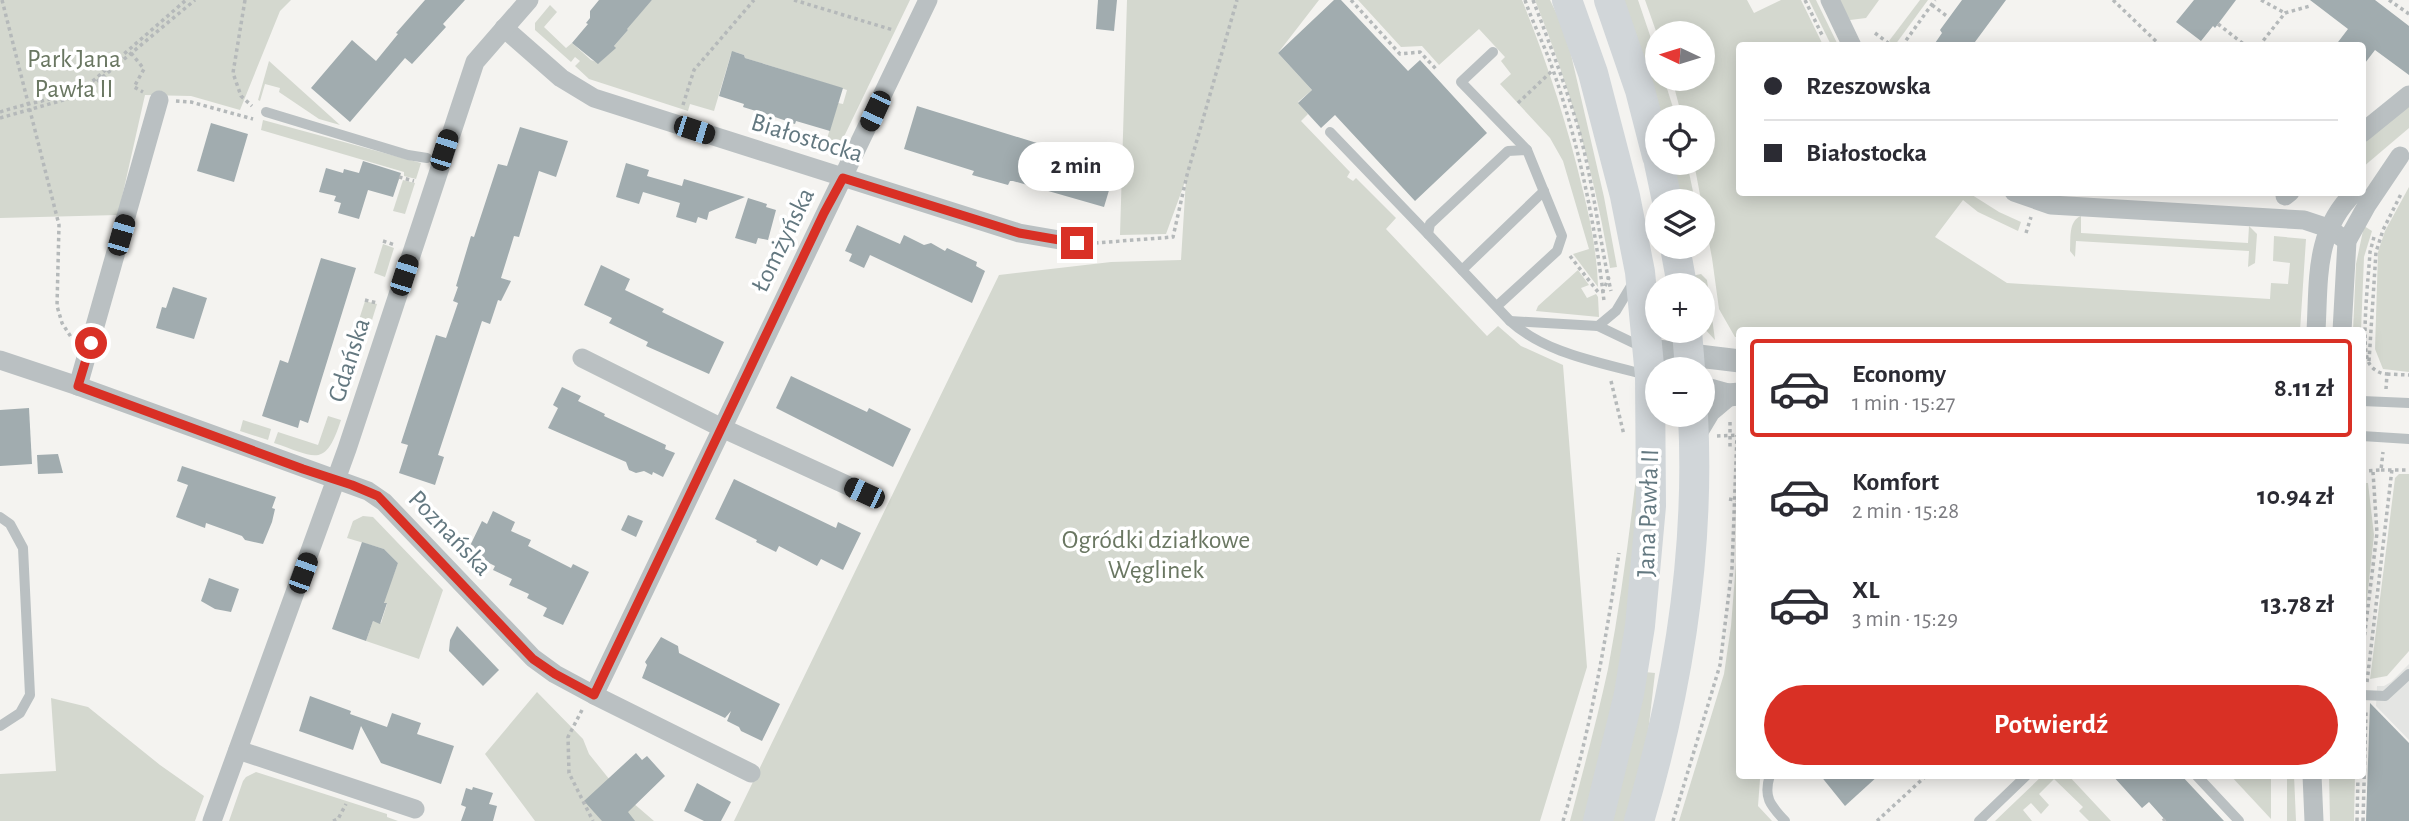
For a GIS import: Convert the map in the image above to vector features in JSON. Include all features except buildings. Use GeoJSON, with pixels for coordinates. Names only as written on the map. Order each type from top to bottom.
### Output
{"type":"FeatureCollection","features":[{"type":"Feature","properties":{"kind":"main road","name":"Jana Pawła II"},"geometry":{"type":"LineString","coordinates":[[1567,0],[1593,73],[1610,132],[1629,274],[1649,357]]}},
{"type":"Feature","properties":{"kind":"main road"},"geometry":{"type":"LineString","coordinates":[[1609,0],[1645,109]]}},
{"type":"Feature","properties":{"kind":"main road","name":"Jana Pawła II"},"geometry":{"type":"LineString","coordinates":[[1598,821],[1629,694],[1640,626],[1651,506],[1652,427]]}},
{"type":"Feature","properties":{"kind":"main road","name":"Jana Pawła II"},"geometry":{"type":"LineString","coordinates":[[1639,821],[1662,737],[1682,630],[1689,569],[1693,427]]}},
{"type":"Feature","properties":{"kind":"street","name":"Gdańska"},"geometry":{"type":"LineString","coordinates":[[212,821],[336,481],[475,62],[529,0]]}},
{"type":"Feature","properties":{"kind":"street","name":"Łomżyńska"},"geometry":{"type":"LineString","coordinates":[[590,699],[928,0]]}},
{"type":"Feature","properties":{"kind":"street"},"geometry":{"type":"LineString","coordinates":[[1830,0],[1850,42]]}},
{"type":"Feature","properties":{"kind":"street","name":"Białostocka"},"geometry":{"type":"LineString","coordinates":[[503,28],[561,78],[594,98],[1019,233],[1081,241]]}},
{"type":"Feature","properties":{"kind":"street"},"geometry":{"type":"LineString","coordinates":[[2366,130],[2409,95]]}},
{"type":"Feature","properties":{"kind":"street"},"geometry":{"type":"LineString","coordinates":[[78,386],[151,97]]}},
{"type":"Feature","properties":{"kind":"street"},"geometry":{"type":"LineString","coordinates":[[2366,183],[2404,153]]}},
{"type":"Feature","properties":{"kind":"street"},"geometry":{"type":"LineString","coordinates":[[2342,327],[2347,241],[2367,205],[2404,153]]}},
{"type":"Feature","properties":{"kind":"street"},"geometry":{"type":"LineString","coordinates":[[2026,196],[2052,205],[2304,220],[2328,228],[2347,241]]}},
{"type":"Feature","properties":{"kind":"street"},"geometry":{"type":"LineString","coordinates":[[2316,327],[2320,259],[2328,228],[2351,196]]}},
{"type":"Feature","properties":{"kind":"street"},"geometry":{"type":"LineString","coordinates":[[1688,351],[1736,360]]}},
{"type":"Feature","properties":{"kind":"street"},"geometry":{"type":"LineString","coordinates":[[582,358],[722,428],[864,493]]}},
{"type":"Feature","properties":{"kind":"street","name":"Poznańska"},"geometry":{"type":"LineString","coordinates":[[0,360],[378,496],[533,659],[590,699],[751,773]]}},
{"type":"Feature","properties":{"kind":"street"},"geometry":{"type":"LineString","coordinates":[[1715,393],[1733,400]]}},
{"type":"Feature","properties":{"kind":"street"},"geometry":{"type":"LineString","coordinates":[[1715,408],[1733,400]]}},
{"type":"Feature","properties":{"kind":"street"},"geometry":{"type":"LineString","coordinates":[[238,750],[415,809]]}},
{"type":"Feature","properties":{"kind":"street"},"geometry":{"type":"LineString","coordinates":[[2312,779],[2314,821]]}},
{"type":"Feature","properties":{"kind":"lane"},"geometry":{"type":"LineString","coordinates":[[1493,52],[1461,82],[1527,150],[1562,236],[1557,251],[1497,306]]}},
{"type":"Feature","properties":{"kind":"lane"},"geometry":{"type":"LineString","coordinates":[[260,113],[427,158]]}},
{"type":"Feature","properties":{"kind":"lane"},"geometry":{"type":"LineString","coordinates":[[1329,132],[1524,334],[1549,347],[1645,367]]}},
{"type":"Feature","properties":{"kind":"lane"},"geometry":{"type":"LineString","coordinates":[[1428,234],[1430,225],[1508,151],[1527,150]]}},
{"type":"Feature","properties":{"kind":"lane"},"geometry":{"type":"LineString","coordinates":[[1462,270],[1544,191]]}},
{"type":"Feature","properties":{"kind":"lane"},"geometry":{"type":"LineString","coordinates":[[1598,326],[1616,311],[1629,274]]}},
{"type":"Feature","properties":{"kind":"lane"},"geometry":{"type":"LineString","coordinates":[[1510,321],[1598,326],[1645,363]]}},
{"type":"Feature","properties":{"kind":"lane"},"geometry":{"type":"LineString","coordinates":[[2366,401],[2409,403]]}},
{"type":"Feature","properties":{"kind":"lane"},"geometry":{"type":"LineString","coordinates":[[2366,436],[2409,439]]}},
{"type":"Feature","properties":{"kind":"lane"},"geometry":{"type":"LineString","coordinates":[[0,517],[10,524],[23,548],[30,695],[20,713],[0,726]]}},
{"type":"Feature","properties":{"kind":"lane"},"geometry":{"type":"LineString","coordinates":[[2366,695],[2385,696],[2409,674]]}},
{"type":"Feature","properties":{"kind":"lane"},"geometry":{"type":"LineString","coordinates":[[1769,779],[1766,791],[1768,800],[1785,821]]}},
{"type":"Feature","properties":{"kind":"lane"},"geometry":{"type":"LineString","coordinates":[[1979,821],[2022,779]]}},
{"type":"Feature","properties":{"kind":"lane"},"geometry":{"type":"LineString","coordinates":[[2200,779],[2239,821]]}},
{"type":"Feature","properties":{"kind":"path"},"geometry":{"type":"LineString","coordinates":[[2,0],[59,225],[57,306],[62,323],[70,335]]}},
{"type":"Feature","properties":{"kind":"path"},"geometry":{"type":"LineString","coordinates":[[0,112],[60,102],[81,95],[186,0]]}},
{"type":"Feature","properties":{"kind":"path"},"geometry":{"type":"LineString","coordinates":[[130,52],[195,0]]}},
{"type":"Feature","properties":{"kind":"path"},"geometry":{"type":"LineString","coordinates":[[200,104],[256,120],[260,113],[241,96],[233,73],[245,0]]}},
{"type":"Feature","properties":{"kind":"path"},"geometry":{"type":"LineString","coordinates":[[680,114],[694,70],[754,0]]}},
{"type":"Feature","properties":{"kind":"path"},"geometry":{"type":"LineString","coordinates":[[794,0],[899,32]]}},
{"type":"Feature","properties":{"kind":"path"},"geometry":{"type":"LineString","coordinates":[[1081,241],[1099,243],[1173,237],[1187,175],[1237,0]]}},
{"type":"Feature","properties":{"kind":"path"},"geometry":{"type":"LineString","coordinates":[[1351,0],[1401,54],[1420,52],[1436,68]]}},
{"type":"Feature","properties":{"kind":"path"},"geometry":{"type":"LineString","coordinates":[[1525,0],[1553,70],[1578,157],[1592,219],[1605,312]]}},
{"type":"Feature","properties":{"kind":"path"},"geometry":{"type":"LineString","coordinates":[[1805,0],[1826,42]]}},
{"type":"Feature","properties":{"kind":"path"},"geometry":{"type":"LineString","coordinates":[[1905,42],[1936,0]]}},
{"type":"Feature","properties":{"kind":"path"},"geometry":{"type":"LineString","coordinates":[[2113,0],[2157,42]]}},
{"type":"Feature","properties":{"kind":"path"},"geometry":{"type":"LineString","coordinates":[[2261,0],[2285,13]]}},
{"type":"Feature","properties":{"kind":"path"},"geometry":{"type":"LineString","coordinates":[[2389,0],[2409,14]]}},
{"type":"Feature","properties":{"kind":"path"},"geometry":{"type":"LineString","coordinates":[[1932,5],[1948,17]]}},
{"type":"Feature","properties":{"kind":"path"},"geometry":{"type":"LineString","coordinates":[[2262,42],[2285,13],[2310,6]]}},
{"type":"Feature","properties":{"kind":"path"},"geometry":{"type":"LineString","coordinates":[[2218,24],[2241,42]]}},
{"type":"Feature","properties":{"kind":"path"},"geometry":{"type":"LineString","coordinates":[[1875,33],[1887,42]]}},
{"type":"Feature","properties":{"kind":"path"},"geometry":{"type":"LineString","coordinates":[[130,52],[144,69],[134,87],[151,97]]}},
{"type":"Feature","properties":{"kind":"path"},"geometry":{"type":"LineString","coordinates":[[1518,103],[1553,70]]}},
{"type":"Feature","properties":{"kind":"path"},"geometry":{"type":"LineString","coordinates":[[0,118],[28,106]]}},
{"type":"Feature","properties":{"kind":"path"},"geometry":{"type":"LineString","coordinates":[[400,177],[411,180]]}},
{"type":"Feature","properties":{"kind":"path"},"geometry":{"type":"LineString","coordinates":[[2369,363],[2376,252],[2383,230],[2404,188]]}},
{"type":"Feature","properties":{"kind":"path"},"geometry":{"type":"LineString","coordinates":[[2025,233],[2033,212]]}},
{"type":"Feature","properties":{"kind":"path"},"geometry":{"type":"LineString","coordinates":[[2366,328],[2370,252],[2377,227]]}},
{"type":"Feature","properties":{"kind":"path"},"geometry":{"type":"LineString","coordinates":[[383,241],[399,246]]}},
{"type":"Feature","properties":{"kind":"path"},"geometry":{"type":"LineString","coordinates":[[1569,254],[1598,292],[1603,291]]}},
{"type":"Feature","properties":{"kind":"path"},"geometry":{"type":"LineString","coordinates":[[1603,291],[1608,277],[1629,274]]}},
{"type":"Feature","properties":{"kind":"path"},"geometry":{"type":"LineString","coordinates":[[2366,351],[2369,363],[2380,374],[2409,375]]}},
{"type":"Feature","properties":{"kind":"path"},"geometry":{"type":"LineString","coordinates":[[2386,386],[2387,374]]}},
{"type":"Feature","properties":{"kind":"path"},"geometry":{"type":"LineString","coordinates":[[1610,376],[1623,433],[1629,442]]}},
{"type":"Feature","properties":{"kind":"path"},"geometry":{"type":"LineString","coordinates":[[1730,448],[1733,400]]}},
{"type":"Feature","properties":{"kind":"path"},"geometry":{"type":"LineString","coordinates":[[2381,470],[2383,447]]}},
{"type":"Feature","properties":{"kind":"path"},"geometry":{"type":"LineString","coordinates":[[1673,821],[1720,665],[1732,568],[1736,457]]}},
{"type":"Feature","properties":{"kind":"path"},"geometry":{"type":"LineString","coordinates":[[2366,682],[2392,469]]}},
{"type":"Feature","properties":{"kind":"path"},"geometry":{"type":"LineString","coordinates":[[2366,471],[2409,470]]}},
{"type":"Feature","properties":{"kind":"path"},"geometry":{"type":"LineString","coordinates":[[2366,623],[2377,533],[2373,472]]}},
{"type":"Feature","properties":{"kind":"path"},"geometry":{"type":"LineString","coordinates":[[1563,821],[1590,724],[1620,546]]}},
{"type":"Feature","properties":{"kind":"path"},"geometry":{"type":"LineString","coordinates":[[590,699],[568,737],[569,773],[593,821]]}},
{"type":"Feature","properties":{"kind":"path"},"geometry":{"type":"LineString","coordinates":[[1877,821],[1923,779]]}},
{"type":"Feature","properties":{"kind":"path"},"geometry":{"type":"LineString","coordinates":[[2357,821],[2358,779]]}},
{"type":"Feature","properties":{"kind":"path"},"geometry":{"type":"LineString","coordinates":[[2363,821],[2364,779]]}},
{"type":"Feature","properties":{"kind":"path"},"geometry":{"type":"LineString","coordinates":[[333,821],[342,813],[348,798]]}},
{"type":"Feature","properties":{"kind":"shaded area"},"geometry":{"type":"Polygon","coordinates":[[[2409,664],[2409,740],[2376,706],[2377,686],[2391,682],[2409,664]]]}},
{"type":"Feature","properties":{"kind":"green space","name":"Park Jana Pawła II"},"geometry":{"type":"Polygon","coordinates":[[[0,0],[291,0],[280,11],[240,110],[191,96],[145,95],[118,215],[0,218],[0,0]]]}},
{"type":"Feature","properties":{"kind":"green space"},"geometry":{"type":"Polygon","coordinates":[[[652,0],[910,0],[838,149],[825,145],[838,103],[843,104],[847,90],[745,58],[735,52],[731,54],[714,111],[690,104],[688,111],[589,79],[575,66],[580,61],[575,57],[571,62],[535,30],[535,23],[550,5],[557,12],[544,27],[566,48],[572,43],[591,60],[599,63],[615,48],[628,30],[626,29],[652,0]]]}},
{"type":"Feature","properties":{"kind":"green space","name":"Ogródki działkowe Węglinek"},"geometry":{"type":"Polygon","coordinates":[[[1127,0],[1319,0],[1278,53],[1312,90],[1298,102],[1308,114],[1301,121],[1350,172],[1347,177],[1353,181],[1356,178],[1396,218],[1386,229],[1487,336],[1498,326],[1521,346],[1563,365],[1587,667],[1540,821],[734,821],[999,275],[1111,262],[1181,260],[1186,179],[1166,234],[1120,235],[1127,0]]]}},
{"type":"Feature","properties":{"kind":"green space"},"geometry":{"type":"Polygon","coordinates":[[[1358,0],[1522,0],[1556,94],[1577,166],[1589,215],[1598,287],[1573,254],[1589,249],[1563,161],[1550,138],[1500,84],[1511,74],[1501,61],[1505,57],[1479,29],[1439,65],[1422,46],[1401,47],[1358,0]]]}},
{"type":"Feature","properties":{"kind":"green space"},"geometry":{"type":"Polygon","coordinates":[[[1535,0],[1550,0],[1566,33],[1604,197],[1617,267],[1610,268],[1597,199],[1580,132],[1535,0]]]}},
{"type":"Feature","properties":{"kind":"green space"},"geometry":{"type":"Polygon","coordinates":[[[1621,0],[1638,0],[1645,21],[1645,72],[1621,0]]]}},
{"type":"Feature","properties":{"kind":"green space"},"geometry":{"type":"Polygon","coordinates":[[[1645,0],[1747,0],[1754,13],[1781,0],[1801,0],[1822,42],[1736,42],[1736,196],[1974,196],[2021,222],[2018,231],[1978,212],[1963,200],[1935,237],[2007,283],[2270,299],[2271,283],[2288,284],[2290,263],[2273,261],[2274,236],[2306,239],[2300,327],[1736,327],[1735,337],[1719,309],[1712,259],[1715,259],[1715,189],[1699,189],[1696,175],[1715,175],[1715,105],[1679,105],[1675,91],[1715,91],[1715,21],[1652,21],[1645,0]]]}},
{"type":"Feature","properties":{"kind":"green space"},"geometry":{"type":"Polygon","coordinates":[[[1809,0],[1816,0],[1837,42],[1830,42],[1809,0]]]}},
{"type":"Feature","properties":{"kind":"green space"},"geometry":{"type":"Polygon","coordinates":[[[1839,0],[1879,0],[1866,18],[1850,20],[1839,0]]]}},
{"type":"Feature","properties":{"kind":"green space"},"geometry":{"type":"Polygon","coordinates":[[[1920,0],[1928,0],[1897,42],[1889,41],[1920,0]]]}},
{"type":"Feature","properties":{"kind":"green space"},"geometry":{"type":"Polygon","coordinates":[[[269,61],[340,125],[319,119],[279,92],[280,88],[265,84],[260,101],[258,100],[269,61]]]}},
{"type":"Feature","properties":{"kind":"green space"},"geometry":{"type":"Polygon","coordinates":[[[1651,91],[1668,91],[1672,105],[1656,105],[1651,91]]]}},
{"type":"Feature","properties":{"kind":"green space"},"geometry":{"type":"Polygon","coordinates":[[[2409,104],[2409,128],[2366,164],[2366,139],[2409,104]]]}},
{"type":"Feature","properties":{"kind":"green space"},"geometry":{"type":"Polygon","coordinates":[[[263,120],[421,163],[416,179],[404,176],[404,172],[261,130],[263,120]]]}},
{"type":"Feature","properties":{"kind":"green space"},"geometry":{"type":"Polygon","coordinates":[[[1673,175],[1690,175],[1692,189],[1676,189],[1673,175]]]}},
{"type":"Feature","properties":{"kind":"green space"},"geometry":{"type":"Polygon","coordinates":[[[403,180],[415,183],[405,214],[393,211],[403,180]]]}},
{"type":"Feature","properties":{"kind":"green space"},"geometry":{"type":"Polygon","coordinates":[[[2409,187],[2409,372],[2383,369],[2375,349],[2378,252],[2385,231],[2409,187]]]}},
{"type":"Feature","properties":{"kind":"green space"},"geometry":{"type":"Polygon","coordinates":[[[2081,216],[2081,233],[2248,243],[2249,226],[2257,234],[2255,263],[2248,267],[2249,251],[2076,241],[2075,257],[2070,251],[2071,231],[2074,222],[2081,216]]]}},
{"type":"Feature","properties":{"kind":"green space"},"geometry":{"type":"Polygon","coordinates":[[[2364,226],[2372,231],[2364,257],[2361,327],[2353,327],[2356,264],[2364,226]]]}},
{"type":"Feature","properties":{"kind":"green space"},"geometry":{"type":"Polygon","coordinates":[[[383,244],[394,248],[385,277],[374,273],[383,244]]]}},
{"type":"Feature","properties":{"kind":"green space"},"geometry":{"type":"Polygon","coordinates":[[[1578,270],[1589,285],[1581,288],[1587,298],[1596,294],[1598,297],[1599,317],[1536,311],[1538,306],[1578,270]]]}},
{"type":"Feature","properties":{"kind":"green space"},"geometry":{"type":"Polygon","coordinates":[[[365,301],[377,304],[368,333],[356,329],[365,301]]]}},
{"type":"Feature","properties":{"kind":"green space"},"geometry":{"type":"Polygon","coordinates":[[[328,416],[341,420],[330,446],[324,453],[309,455],[274,443],[278,432],[318,445],[328,416]]]}},
{"type":"Feature","properties":{"kind":"green space"},"geometry":{"type":"Polygon","coordinates":[[[243,420],[271,429],[268,440],[240,431],[243,420]]]}},
{"type":"Feature","properties":{"kind":"green space"},"geometry":{"type":"Polygon","coordinates":[[[1638,460],[1630,597],[1616,688],[1584,821],[1570,821],[1608,669],[1638,460]]]}},
{"type":"Feature","properties":{"kind":"green space"},"geometry":{"type":"Polygon","coordinates":[[[2399,474],[2409,474],[2409,651],[2387,676],[2370,679],[2395,478],[2399,474]]]}},
{"type":"Feature","properties":{"kind":"green space"},"geometry":{"type":"Polygon","coordinates":[[[2366,483],[2374,535],[2366,608],[2366,483]]]}},
{"type":"Feature","properties":{"kind":"green space"},"geometry":{"type":"Polygon","coordinates":[[[363,516],[373,517],[443,590],[419,659],[366,641],[373,621],[381,623],[387,604],[383,602],[398,563],[384,549],[347,538],[353,521],[363,516]]]}},
{"type":"Feature","properties":{"kind":"green space"},"geometry":{"type":"Polygon","coordinates":[[[1736,563],[1736,779],[1760,779],[1758,806],[1772,821],[1679,821],[1724,674],[1736,563]]]}},
{"type":"Feature","properties":{"kind":"green space"},"geometry":{"type":"Polygon","coordinates":[[[1645,672],[1655,673],[1648,733],[1626,821],[1608,821],[1645,672]]]}},
{"type":"Feature","properties":{"kind":"green space"},"geometry":{"type":"Polygon","coordinates":[[[537,692],[583,739],[589,754],[618,790],[654,821],[535,821],[485,754],[537,692]]]}},
{"type":"Feature","properties":{"kind":"green space"},"geometry":{"type":"Polygon","coordinates":[[[51,698],[88,707],[160,765],[204,796],[195,821],[0,821],[0,774],[56,771],[51,698]]]}},
{"type":"Feature","properties":{"kind":"green space"},"geometry":{"type":"Polygon","coordinates":[[[256,772],[387,814],[387,817],[398,821],[229,821],[243,781],[256,772]]]}},
{"type":"Feature","properties":{"kind":"green space"},"geometry":{"type":"Polygon","coordinates":[[[2039,779],[2054,779],[2039,794],[2049,805],[2041,814],[2031,803],[2023,810],[2032,821],[1995,821],[2039,779]]]}},
{"type":"Feature","properties":{"kind":"green space"},"geometry":{"type":"Polygon","coordinates":[[[2054,779],[2072,779],[2111,821],[2089,821],[2079,811],[2083,807],[2054,779]]]}},
{"type":"Feature","properties":{"kind":"green space"},"geometry":{"type":"Polygon","coordinates":[[[2234,779],[2271,779],[2271,819],[2234,779]]]}},
{"type":"Feature","properties":{"kind":"green space"},"geometry":{"type":"Polygon","coordinates":[[[2287,779],[2294,779],[2296,821],[2287,821],[2287,779]]]}},
{"type":"Feature","properties":{"kind":"green space"},"geometry":{"type":"Polygon","coordinates":[[[2329,779],[2355,779],[2354,821],[2330,821],[2329,779]]]}},
{"type":"Feature","properties":{"kind":"route"},"geometry":{"type":"LineString","coordinates":[[91,343],[78,386],[378,496],[533,659],[594,695],[843,178],[1019,233],[1077,243]]}}]}
